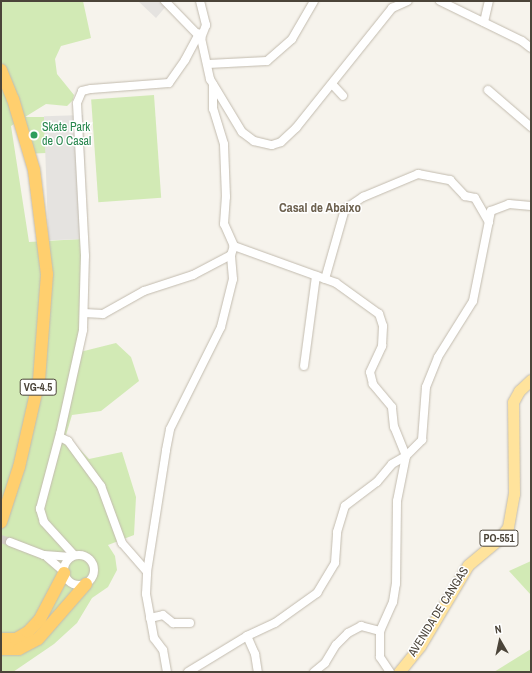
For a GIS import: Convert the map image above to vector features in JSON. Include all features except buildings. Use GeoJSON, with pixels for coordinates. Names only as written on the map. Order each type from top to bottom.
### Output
{"type":"FeatureCollection","features":[{"type":"Feature","properties":{"kind":"highway","name":"VG-4.5"},"geometry":{"type":"LineString","coordinates":[[1,70],[13,99],[34,170],[47,274],[39,380],[23,453],[9,496],[1,514]]}},
{"type":"Feature","properties":{"kind":"highway"},"geometry":{"type":"LineString","coordinates":[[1,522],[9,496]]}},
{"type":"Feature","properties":{"kind":"highway"},"geometry":{"type":"LineString","coordinates":[[1,639],[16,639],[28,632],[40,619],[64,573]]}},
{"type":"Feature","properties":{"kind":"highway"},"geometry":{"type":"LineString","coordinates":[[1,649],[19,649],[38,639],[86,584]]}},
{"type":"Feature","properties":{"kind":"main road","name":"AVENIDA DE CANGAS"},"geometry":{"type":"LineString","coordinates":[[399,672],[420,646],[468,565],[498,540],[508,527],[514,494],[513,402],[519,391],[531,380]]}},
{"type":"Feature","properties":{"kind":"street"},"geometry":{"type":"LineString","coordinates":[[165,1],[200,36],[205,48],[213,85],[213,109],[224,144],[226,197],[224,224],[234,246],[231,255],[233,279],[221,327],[170,429],[146,572],[150,618],[154,638],[163,650],[167,672]]}},
{"type":"Feature","properties":{"kind":"street"},"geometry":{"type":"LineString","coordinates":[[73,556],[44,522],[40,509],[60,437],[75,374],[84,313],[85,256],[77,104],[82,91],[169,83],[206,25],[200,1]]}},
{"type":"Feature","properties":{"kind":"street"},"geometry":{"type":"LineString","coordinates":[[208,64],[267,61],[292,39],[314,1]]}},
{"type":"Feature","properties":{"kind":"street"},"geometry":{"type":"LineString","coordinates":[[213,85],[242,132],[262,144],[272,145],[281,142],[296,128],[392,8],[408,1]]}},
{"type":"Feature","properties":{"kind":"street"},"geometry":{"type":"LineString","coordinates":[[440,1],[522,41],[531,48]]}},
{"type":"Feature","properties":{"kind":"street"},"geometry":{"type":"LineString","coordinates":[[484,22],[489,1]]}},
{"type":"Feature","properties":{"kind":"street"},"geometry":{"type":"LineString","coordinates":[[332,84],[343,96]]}},
{"type":"Feature","properties":{"kind":"street"},"geometry":{"type":"LineString","coordinates":[[488,90],[531,127]]}},
{"type":"Feature","properties":{"kind":"street"},"geometry":{"type":"LineString","coordinates":[[325,279],[345,210],[363,197],[418,174],[450,180],[466,196],[475,198],[489,222]]}},
{"type":"Feature","properties":{"kind":"street"},"geometry":{"type":"LineString","coordinates":[[188,672],[247,636],[275,624],[317,593],[335,564],[337,532],[345,506],[377,482],[392,464],[406,456],[422,440],[426,387],[438,357],[473,301],[491,211],[509,204],[531,206]]}},
{"type":"Feature","properties":{"kind":"street"},"geometry":{"type":"LineString","coordinates":[[234,246],[336,283],[378,314],[383,326],[382,346],[370,372],[373,384],[392,408],[394,427],[406,456],[397,501],[396,584],[393,602],[380,632],[380,657],[390,672]]}},
{"type":"Feature","properties":{"kind":"street"},"geometry":{"type":"LineString","coordinates":[[84,313],[103,314],[144,291],[192,275],[231,255]]}},
{"type":"Feature","properties":{"kind":"street"},"geometry":{"type":"LineString","coordinates":[[304,366],[316,276]]}},
{"type":"Feature","properties":{"kind":"street"},"geometry":{"type":"LineString","coordinates":[[60,437],[68,441],[101,486],[122,543],[146,572]]}},
{"type":"Feature","properties":{"kind":"street"},"geometry":{"type":"LineString","coordinates":[[10,542],[44,555],[84,555],[94,566],[93,576],[86,584],[72,583],[64,573],[44,555]]}},
{"type":"Feature","properties":{"kind":"street"},"geometry":{"type":"LineString","coordinates":[[64,573],[65,563],[73,556]]}},
{"type":"Feature","properties":{"kind":"street"},"geometry":{"type":"LineString","coordinates":[[150,618],[163,615],[173,623],[190,623]]}},
{"type":"Feature","properties":{"kind":"street"},"geometry":{"type":"LineString","coordinates":[[314,672],[325,663],[336,645],[348,633],[361,626],[380,632]]}},
{"type":"Feature","properties":{"kind":"street"},"geometry":{"type":"LineString","coordinates":[[247,636],[255,654],[258,672]]}},
{"type":"Feature","properties":{"kind":"green space"},"geometry":{"type":"Polygon","coordinates":[[[1,1],[83,1],[91,38],[61,46],[55,59],[57,74],[74,95],[73,100],[67,106],[46,104],[25,117],[44,117],[46,153],[24,154],[22,119],[11,126],[29,242],[81,239],[83,259],[80,330],[76,353],[116,343],[131,357],[139,381],[101,411],[72,415],[66,435],[89,459],[122,452],[136,497],[134,535],[108,545],[115,556],[117,570],[108,587],[92,598],[77,623],[54,644],[13,672],[1,672],[1,1]]]}},
{"type":"Feature","properties":{"kind":"green space"},"geometry":{"type":"Polygon","coordinates":[[[154,95],[161,198],[98,202],[91,99],[154,95]]]}},
{"type":"Feature","properties":{"kind":"green space"},"geometry":{"type":"Polygon","coordinates":[[[531,561],[531,595],[509,571],[531,561]]]}},
{"type":"Feature","properties":{"kind":"green space"},"geometry":{"type":"Polygon","coordinates":[[[531,649],[531,672],[494,672],[531,649]]]}},
{"type":"Feature","properties":{"kind":"shaded area"},"geometry":{"type":"Polygon","coordinates":[[[138,1],[165,1],[168,4],[156,18],[138,1]]]}},
{"type":"Feature","properties":{"kind":"shaded area"},"geometry":{"type":"Polygon","coordinates":[[[83,115],[87,239],[48,240],[44,116],[83,115]]]}},
{"type":"Feature","properties":{"kind":"tunnel"},"geometry":{"type":"LineString","coordinates":[[1,539],[10,542]]}},
{"type":"Feature","properties":{"kind":"place","name":"Skate Park de O Casal"},"geometry":{"type":"Point","coordinates":[34,135]}},
{"type":"Feature","properties":{"kind":"district","name":"Casal de Abaixo"},"geometry":{"type":"Point","coordinates":[320,208]}}]}
